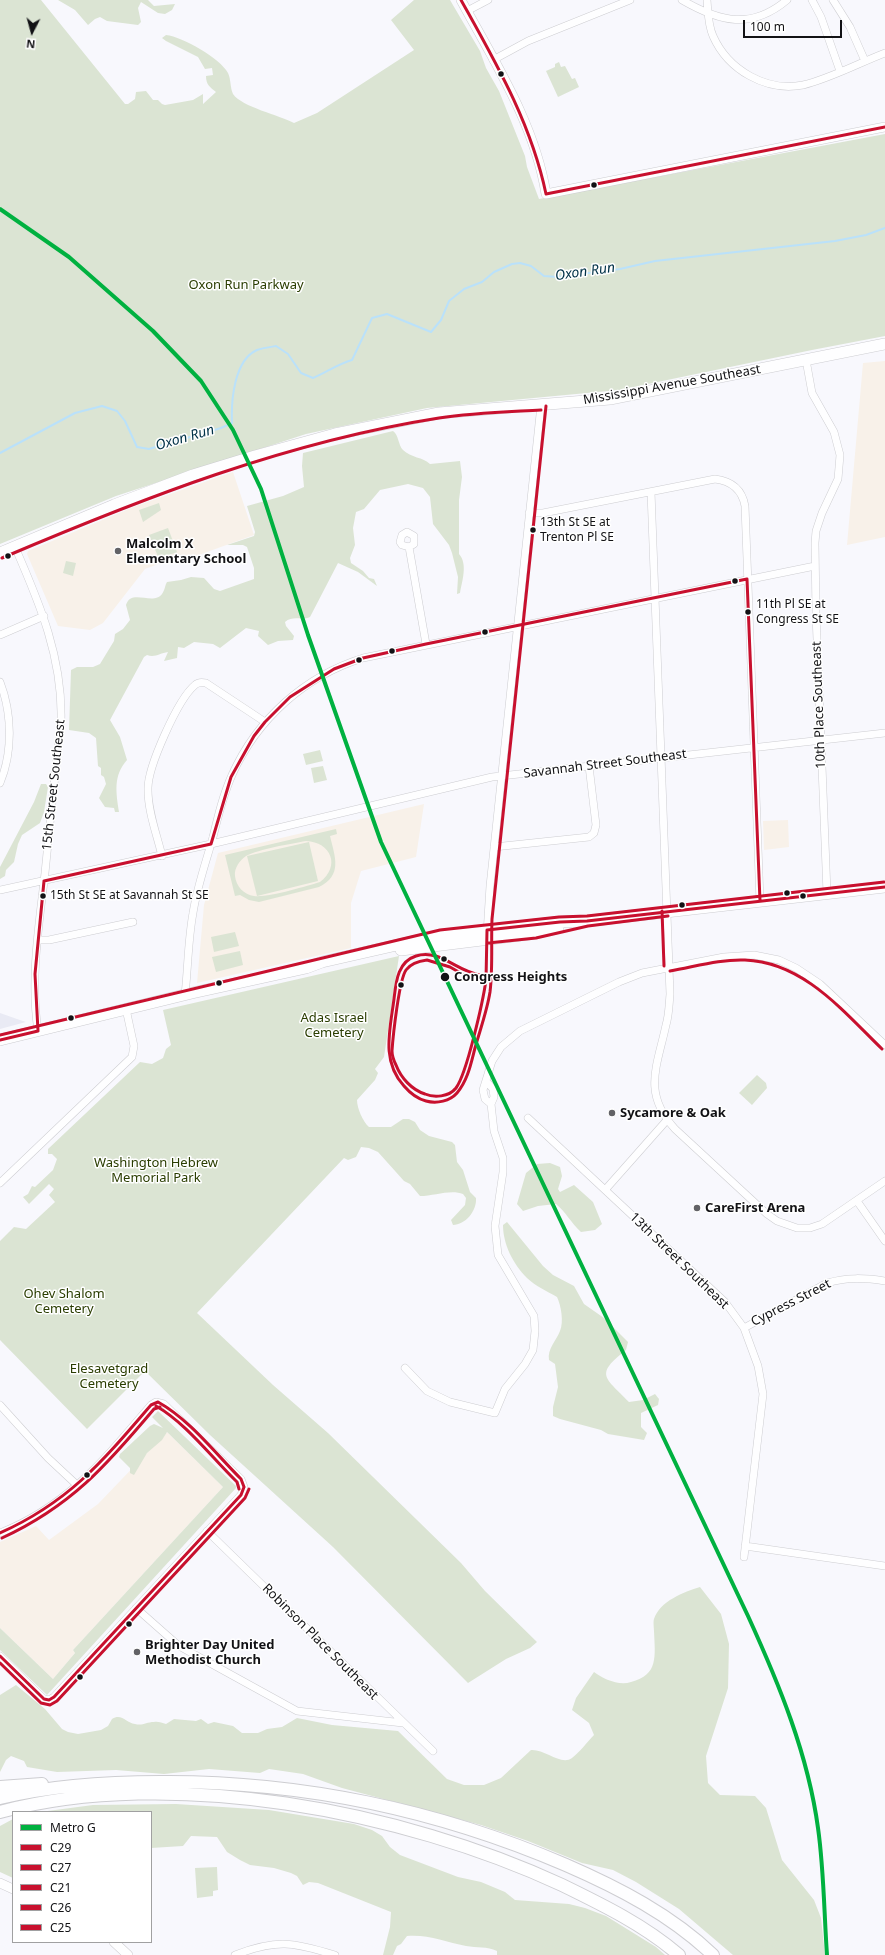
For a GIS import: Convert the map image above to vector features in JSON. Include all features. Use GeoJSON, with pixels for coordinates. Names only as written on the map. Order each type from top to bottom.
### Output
{"type":"FeatureCollection","features":[{"type":"Feature","properties":{"kind":"highway"},"geometry":{"type":"LineString","coordinates":[[0,1787],[27,1784],[184,1782],[266,1787],[332,1796],[428,1817],[518,1846],[604,1883],[669,1919],[695,1938],[713,1955]]}},
{"type":"Feature","properties":{"kind":"highway"},"geometry":{"type":"LineString","coordinates":[[0,1798],[40,1789],[83,1784]]}},
{"type":"Feature","properties":{"kind":"highway"},"geometry":{"type":"LineString","coordinates":[[0,1812],[43,1802],[72,1798],[163,1795],[255,1800],[351,1815],[438,1838],[534,1873],[616,1913],[648,1932],[679,1955]]}},
{"type":"Feature","properties":{"kind":"main road","name":"Mississippi Avenue Southeast"},"geometry":{"type":"LineString","coordinates":[[0,553],[151,491],[217,467],[300,443],[376,424],[439,413],[610,399],[885,344]]}},
{"type":"Feature","properties":{"kind":"main road"},"geometry":{"type":"LineString","coordinates":[[0,1040],[418,940],[487,934],[560,922],[587,921],[885,887]]}},
{"type":"Feature","properties":{"kind":"street"},"geometry":{"type":"LineString","coordinates":[[461,0],[493,60],[528,133],[546,194],[885,127]]}},
{"type":"Feature","properties":{"kind":"street"},"geometry":{"type":"LineString","coordinates":[[467,11],[488,0]]}},
{"type":"Feature","properties":{"kind":"street"},"geometry":{"type":"LineString","coordinates":[[493,60],[531,39],[630,0]]}},
{"type":"Feature","properties":{"kind":"street"},"geometry":{"type":"LineString","coordinates":[[682,0],[708,14],[728,20],[753,18],[770,12],[787,0]]}},
{"type":"Feature","properties":{"kind":"street"},"geometry":{"type":"LineString","coordinates":[[707,0],[710,28],[720,48],[730,61],[743,72],[758,81],[778,86],[796,86],[818,80],[885,53]]}},
{"type":"Feature","properties":{"kind":"street"},"geometry":{"type":"LineString","coordinates":[[812,0],[821,17],[840,71]]}},
{"type":"Feature","properties":{"kind":"street"},"geometry":{"type":"LineString","coordinates":[[833,0],[850,27],[864,61]]}},
{"type":"Feature","properties":{"kind":"street","name":"10th Place Southeast"},"geometry":{"type":"LineString","coordinates":[[806,360],[813,396],[834,432],[840,455],[840,469],[836,484],[823,509],[817,526],[815,566],[827,893]]}},
{"type":"Feature","properties":{"kind":"street"},"geometry":{"type":"LineString","coordinates":[[487,934],[494,848],[541,405]]}},
{"type":"Feature","properties":{"kind":"street"},"geometry":{"type":"LineString","coordinates":[[529,513],[543,513],[708,480],[724,481],[738,490],[744,500],[760,901]]}},
{"type":"Feature","properties":{"kind":"street"},"geometry":{"type":"LineString","coordinates":[[651,492],[670,994],[667,1023],[653,1081],[656,1099],[667,1120],[767,1214],[787,1226],[810,1228],[822,1224],[885,1181]]}},
{"type":"Feature","properties":{"kind":"street"},"geometry":{"type":"LineString","coordinates":[[409,546],[426,644]]}},
{"type":"Feature","properties":{"kind":"street","name":"15th Street Southeast"},"geometry":{"type":"LineString","coordinates":[[15,547],[44,616],[56,657],[60,685],[61,713],[35,981],[38,1031]]}},
{"type":"Feature","properties":{"kind":"street"},"geometry":{"type":"LineString","coordinates":[[185,995],[193,914],[211,844],[231,777],[245,749],[265,722],[297,692],[334,669],[364,658],[517,625],[815,566]]}},
{"type":"Feature","properties":{"kind":"street"},"geometry":{"type":"LineString","coordinates":[[0,636],[44,616]]}},
{"type":"Feature","properties":{"kind":"street"},"geometry":{"type":"LineString","coordinates":[[0,682],[7,709],[9,730],[5,772],[0,783]]}},
{"type":"Feature","properties":{"kind":"street"},"geometry":{"type":"LineString","coordinates":[[162,856],[149,802],[148,782],[152,766],[171,722],[193,686],[199,683],[208,685],[265,722]]}},
{"type":"Feature","properties":{"kind":"street"},"geometry":{"type":"LineString","coordinates":[[0,712],[7,709]]}},
{"type":"Feature","properties":{"kind":"street","name":"Savannah Street Southeast"},"geometry":{"type":"LineString","coordinates":[[0,890],[162,856],[426,791],[502,776],[885,732]]}},
{"type":"Feature","properties":{"kind":"street"},"geometry":{"type":"LineString","coordinates":[[494,848],[591,836],[596,829],[596,824],[589,766]]}},
{"type":"Feature","properties":{"kind":"street"},"geometry":{"type":"LineString","coordinates":[[38,940],[48,940],[133,922]]}},
{"type":"Feature","properties":{"kind":"street"},"geometry":{"type":"LineString","coordinates":[[405,1368],[427,1391],[450,1402],[495,1413],[505,1389],[525,1364],[533,1350],[535,1331],[534,1316],[498,1255],[495,1226],[503,1172],[503,1158],[494,1131],[491,1104],[494,1097],[493,1089],[486,1081],[492,1062],[498,1051],[508,1040],[520,1031],[631,977],[669,966],[744,955],[779,960],[806,973],[884,1043]]}},
{"type":"Feature","properties":{"kind":"street"},"geometry":{"type":"LineString","coordinates":[[0,1183],[132,1057],[134,1046],[126,1009]]}},
{"type":"Feature","properties":{"kind":"street","name":"13th Street Southeast"},"geometry":{"type":"LineString","coordinates":[[528,1118],[724,1302],[744,1328],[758,1366],[763,1394],[744,1558]]}},
{"type":"Feature","properties":{"kind":"street"},"geometry":{"type":"LineString","coordinates":[[605,1190],[667,1120]]}},
{"type":"Feature","properties":{"kind":"street"},"geometry":{"type":"LineString","coordinates":[[857,1201],[884,1237],[885,1241]]}},
{"type":"Feature","properties":{"kind":"street","name":"Cypress Street"},"geometry":{"type":"LineString","coordinates":[[744,1328],[805,1293],[841,1278],[885,1280]]}},
{"type":"Feature","properties":{"kind":"street"},"geometry":{"type":"LineString","coordinates":[[0,1533],[37,1515],[78,1486],[106,1457],[151,1405],[158,1402],[164,1404],[188,1426],[241,1479],[244,1486],[241,1494],[54,1697],[47,1699],[41,1696],[0,1656]]}},
{"type":"Feature","properties":{"kind":"street"},"geometry":{"type":"LineString","coordinates":[[0,1405],[48,1458],[78,1486]]}},
{"type":"Feature","properties":{"kind":"street","name":"Robinson Place Southeast"},"geometry":{"type":"LineString","coordinates":[[207,1531],[433,1752]]}},
{"type":"Feature","properties":{"kind":"street"},"geometry":{"type":"LineString","coordinates":[[745,1546],[885,1566]]}},
{"type":"Feature","properties":{"kind":"street"},"geometry":{"type":"LineString","coordinates":[[136,1608],[177,1645],[296,1711],[403,1723]]}},
{"type":"Feature","properties":{"kind":"street"},"geometry":{"type":"LineString","coordinates":[[0,1883],[12,1889]]}},
{"type":"Feature","properties":{"kind":"street"},"geometry":{"type":"LineString","coordinates":[[115,1943],[128,1955]]}},
{"type":"Feature","properties":{"kind":"street"},"geometry":{"type":"LineString","coordinates":[[235,1955],[268,1944],[282,1943],[299,1944],[335,1955]]}},
{"type":"Feature","properties":{"kind":"shaded area"},"geometry":{"type":"Polygon","coordinates":[[[885,361],[885,537],[847,545],[863,363],[885,361]]]}},
{"type":"Feature","properties":{"kind":"shaded area","name":"Malcolm X Elementary School"},"geometry":{"type":"Polygon","coordinates":[[[233,472],[254,535],[185,560],[182,555],[145,569],[103,623],[90,630],[58,626],[27,554],[28,551],[136,506],[233,472]]]}},
{"type":"Feature","properties":{"kind":"shaded area"},"geometry":{"type":"Polygon","coordinates":[[[424,804],[416,857],[361,871],[351,903],[351,948],[197,983],[204,905],[218,853],[424,804]]]}},
{"type":"Feature","properties":{"kind":"shaded area"},"geometry":{"type":"Polygon","coordinates":[[[788,820],[789,847],[764,850],[763,821],[788,820]]]}},
{"type":"Feature","properties":{"kind":"shaded area"},"geometry":{"type":"Polygon","coordinates":[[[0,1013],[17,1019],[26,1022],[0,1029],[0,1013]]]}},
{"type":"Feature","properties":{"kind":"shaded area"},"geometry":{"type":"Polygon","coordinates":[[[167,1432],[223,1487],[73,1650],[75,1653],[53,1679],[0,1628],[0,1542],[36,1526],[49,1540],[98,1504],[167,1432]]]}},
{"type":"Feature","properties":{"kind":"green space","name":"Oxon Run Parkway"},"geometry":{"type":"Polygon","coordinates":[[[0,0],[41,0],[125,104],[128,104],[135,99],[136,92],[146,91],[153,100],[158,100],[165,105],[193,100],[203,94],[203,104],[216,92],[209,86],[206,79],[206,76],[213,75],[212,68],[205,69],[198,57],[162,38],[166,35],[191,44],[209,55],[224,67],[230,78],[232,92],[238,99],[252,107],[294,123],[317,113],[414,50],[391,20],[414,0],[450,0],[480,51],[486,68],[499,91],[525,156],[527,167],[539,199],[885,134],[885,336],[619,390],[427,408],[306,434],[116,496],[0,544],[0,0]]]}},
{"type":"Feature","properties":{"kind":"green space"},"geometry":{"type":"Polygon","coordinates":[[[58,0],[148,0],[154,6],[175,4],[172,10],[165,14],[158,13],[141,2],[138,8],[141,22],[138,25],[107,21],[100,17],[88,25],[75,10],[58,0]]]}},
{"type":"Feature","properties":{"kind":"green space"},"geometry":{"type":"Polygon","coordinates":[[[559,62],[561,67],[565,66],[572,79],[575,78],[579,87],[558,97],[546,71],[555,67],[555,64],[559,62]]]}},
{"type":"Feature","properties":{"kind":"green space"},"geometry":{"type":"Polygon","coordinates":[[[393,431],[406,453],[430,464],[460,461],[462,477],[459,500],[459,554],[462,558],[464,568],[460,593],[457,594],[458,577],[449,545],[433,524],[430,497],[423,488],[408,484],[380,490],[364,509],[356,512],[353,528],[355,545],[350,558],[351,563],[363,571],[369,578],[374,579],[377,586],[358,572],[338,563],[310,617],[294,618],[285,622],[286,626],[294,636],[293,640],[278,641],[268,645],[258,636],[259,631],[246,628],[220,648],[213,644],[194,642],[184,648],[178,647],[177,658],[164,661],[168,652],[155,656],[147,655],[144,657],[110,720],[120,737],[127,760],[119,772],[117,784],[119,812],[115,812],[114,808],[105,807],[99,798],[106,784],[104,777],[101,775],[101,768],[98,766],[96,738],[89,733],[69,730],[71,670],[77,667],[93,667],[100,664],[114,641],[115,634],[123,629],[130,620],[126,605],[132,598],[158,597],[162,594],[167,582],[191,577],[204,578],[214,589],[220,591],[254,579],[254,568],[247,547],[243,545],[227,545],[254,536],[255,532],[247,506],[283,496],[304,487],[302,466],[303,453],[393,431]]]}},
{"type":"Feature","properties":{"kind":"green space"},"geometry":{"type":"Polygon","coordinates":[[[159,503],[161,510],[143,522],[139,510],[159,503]]]}},
{"type":"Feature","properties":{"kind":"green space"},"geometry":{"type":"Polygon","coordinates":[[[168,528],[177,552],[159,559],[149,535],[168,528]]]}},
{"type":"Feature","properties":{"kind":"green space"},"geometry":{"type":"Polygon","coordinates":[[[66,561],[76,563],[73,576],[63,573],[66,561]]]}},
{"type":"Feature","properties":{"kind":"green space"},"geometry":{"type":"Polygon","coordinates":[[[320,750],[323,761],[306,765],[303,754],[320,750]]]}},
{"type":"Feature","properties":{"kind":"green space"},"geometry":{"type":"Polygon","coordinates":[[[323,766],[327,780],[314,783],[311,768],[323,766]]]}},
{"type":"Feature","properties":{"kind":"green space"},"geometry":{"type":"Polygon","coordinates":[[[41,784],[46,784],[48,787],[44,812],[40,823],[22,835],[18,844],[14,862],[6,870],[5,876],[0,879],[0,867],[34,802],[41,784]]]}},
{"type":"Feature","properties":{"kind":"green space"},"geometry":{"type":"Polygon","coordinates":[[[336,829],[337,834],[330,836],[335,858],[334,871],[332,877],[327,882],[319,887],[259,902],[249,900],[240,895],[235,896],[225,855],[336,829]],[[306,841],[283,845],[246,856],[235,870],[237,883],[247,894],[260,896],[287,891],[320,882],[330,869],[331,862],[327,850],[315,842],[306,841]]]}},
{"type":"Feature","properties":{"kind":"green space"},"geometry":{"type":"Polygon","coordinates":[[[309,842],[318,881],[257,896],[247,856],[309,842]]]}},
{"type":"Feature","properties":{"kind":"green space"},"geometry":{"type":"Polygon","coordinates":[[[235,932],[239,946],[214,952],[211,937],[235,932]]]}},
{"type":"Feature","properties":{"kind":"green space"},"geometry":{"type":"Polygon","coordinates":[[[240,951],[243,965],[216,972],[212,957],[240,951]]]}},
{"type":"Feature","properties":{"kind":"green space"},"geometry":{"type":"Polygon","coordinates":[[[399,956],[384,1057],[375,1069],[378,1073],[375,1080],[357,1100],[359,1111],[369,1127],[391,1127],[403,1119],[409,1119],[415,1122],[420,1130],[429,1136],[452,1142],[455,1145],[457,1162],[463,1170],[470,1192],[476,1198],[475,1208],[466,1220],[462,1223],[453,1225],[451,1220],[465,1205],[466,1198],[463,1194],[448,1192],[420,1196],[410,1184],[404,1181],[378,1152],[369,1148],[361,1147],[356,1157],[348,1160],[344,1158],[197,1313],[273,1385],[328,1433],[461,1563],[485,1591],[537,1642],[530,1648],[506,1659],[468,1683],[333,1547],[210,1435],[145,1371],[87,1429],[0,1340],[0,1241],[14,1227],[26,1229],[55,1202],[49,1195],[54,1189],[49,1184],[29,1204],[23,1197],[28,1194],[32,1186],[35,1187],[53,1170],[57,1159],[52,1154],[48,1154],[48,1149],[140,1062],[152,1064],[163,1058],[166,1049],[171,1045],[163,1010],[399,956]]]}},
{"type":"Feature","properties":{"kind":"green space"},"geometry":{"type":"Polygon","coordinates":[[[757,1075],[766,1083],[767,1088],[752,1105],[739,1093],[757,1075]]]}},
{"type":"Feature","properties":{"kind":"green space"},"geometry":{"type":"Polygon","coordinates":[[[550,1163],[560,1167],[562,1176],[558,1189],[560,1192],[574,1185],[593,1202],[602,1224],[595,1230],[581,1232],[563,1210],[556,1204],[538,1206],[523,1211],[517,1204],[526,1173],[537,1164],[550,1163]]]}},
{"type":"Feature","properties":{"kind":"green space"},"geometry":{"type":"Polygon","coordinates":[[[507,1222],[543,1266],[553,1275],[574,1286],[584,1304],[604,1318],[628,1342],[626,1350],[610,1365],[606,1376],[614,1387],[629,1402],[643,1400],[655,1394],[659,1399],[658,1405],[641,1413],[641,1427],[647,1433],[644,1440],[608,1434],[601,1430],[553,1416],[553,1407],[558,1387],[555,1364],[549,1360],[549,1352],[561,1327],[562,1314],[560,1304],[557,1297],[530,1281],[513,1260],[503,1232],[503,1225],[507,1222]]]}},
{"type":"Feature","properties":{"kind":"green space"},"geometry":{"type":"Polygon","coordinates":[[[158,1411],[236,1486],[236,1488],[47,1695],[0,1650],[0,1628],[53,1679],[75,1653],[73,1650],[223,1487],[167,1432],[162,1440],[147,1453],[134,1475],[130,1473],[130,1468],[119,1457],[120,1454],[150,1426],[154,1424],[163,1428],[152,1417],[158,1411]]]}},
{"type":"Feature","properties":{"kind":"green space"},"geometry":{"type":"Polygon","coordinates":[[[700,1587],[721,1614],[729,1644],[728,1688],[706,1756],[708,1783],[720,1795],[755,1796],[766,1808],[782,1860],[814,1900],[821,1918],[825,1955],[733,1955],[679,1909],[636,1882],[613,1870],[582,1863],[528,1841],[481,1825],[342,1788],[303,1774],[269,1769],[260,1773],[209,1769],[164,1774],[116,1770],[57,1772],[27,1767],[24,1761],[11,1756],[6,1760],[0,1772],[0,1695],[16,1685],[45,1709],[62,1729],[68,1732],[78,1734],[101,1730],[108,1726],[112,1719],[119,1717],[138,1724],[160,1722],[166,1724],[174,1719],[196,1721],[201,1719],[208,1724],[214,1722],[233,1726],[242,1733],[258,1733],[267,1729],[282,1727],[297,1718],[332,1725],[398,1731],[447,1779],[464,1785],[484,1785],[501,1778],[531,1750],[536,1750],[563,1760],[568,1760],[575,1756],[594,1735],[589,1723],[572,1710],[576,1698],[594,1672],[606,1679],[621,1683],[631,1682],[647,1675],[651,1669],[655,1656],[654,1619],[657,1613],[661,1607],[673,1598],[700,1587]]]}},
{"type":"Feature","properties":{"kind":"green space"},"geometry":{"type":"Polygon","coordinates":[[[176,1804],[269,1810],[354,1824],[372,1830],[382,1836],[390,1847],[400,1855],[458,1877],[481,1882],[505,1892],[515,1900],[569,1904],[606,1916],[656,1947],[665,1955],[497,1955],[497,1951],[489,1948],[466,1946],[429,1937],[407,1936],[401,1944],[397,1946],[393,1955],[383,1955],[390,1927],[391,1912],[318,1883],[309,1882],[303,1885],[297,1876],[291,1873],[274,1868],[250,1865],[227,1852],[217,1837],[191,1836],[183,1846],[152,1848],[152,1811],[48,1811],[93,1805],[176,1804]]]}},
{"type":"Feature","properties":{"kind":"green space"},"geometry":{"type":"Polygon","coordinates":[[[12,1820],[12,1878],[0,1872],[0,1826],[12,1820]]]}},
{"type":"Feature","properties":{"kind":"green space"},"geometry":{"type":"Polygon","coordinates":[[[217,1867],[218,1890],[213,1891],[213,1896],[197,1898],[195,1868],[217,1867]]]}},
{"type":"Feature","properties":{"kind":"waterway","name":"Oxon Run"},"geometry":{"type":"LineString","coordinates":[[0,453],[75,413],[102,406],[117,411],[125,421],[137,447],[149,449],[221,428],[232,423],[233,393],[239,372],[249,355],[257,350],[276,346],[288,354],[301,373],[313,378],[352,360],[372,318],[387,314],[431,332],[441,320],[449,301],[464,289],[482,282],[494,272],[512,264],[520,263],[531,266],[544,276],[558,277],[620,269],[655,261],[835,241],[866,235],[885,228]]}},
{"type":"Feature","properties":{"kind":"metro line","name":"G"},"geometry":{"type":"LineString","coordinates":[[0,209],[69,257],[153,331],[201,381],[233,430],[261,489],[308,635],[381,842],[771,1667],[800,1746],[813,1800],[822,1860],[827,1955]]}},
{"type":"Feature","properties":{"kind":"transit line","name":"C29"},"geometry":{"type":"LineString","coordinates":[[461,0],[499,70],[522,118],[546,194]]}},
{"type":"Feature","properties":{"kind":"transit line","name":"C29"},"geometry":{"type":"LineString","coordinates":[[546,194],[885,127]]}},
{"type":"Feature","properties":{"kind":"transit line","name":"C27"},"geometry":{"type":"LineString","coordinates":[[481,975],[465,970],[441,958],[425,954],[410,959],[401,968],[397,980],[389,1034],[390,1056],[392,1066],[397,1076],[404,1086],[420,1099],[430,1102],[443,1101],[454,1096],[461,1088],[470,1065],[490,992],[492,965],[492,919],[546,406]]}},
{"type":"Feature","properties":{"kind":"transit line","name":"C27"},"geometry":{"type":"LineString","coordinates":[[2,558],[108,514],[216,474],[271,457],[382,428],[439,418],[541,410]]}},
{"type":"Feature","properties":{"kind":"transit line","name":"C29"},"geometry":{"type":"LineString","coordinates":[[747,579],[760,901]]}},
{"type":"Feature","properties":{"kind":"transit line","name":"C29"},"geometry":{"type":"LineString","coordinates":[[211,844],[231,777],[254,736],[265,722],[290,697],[334,669],[363,658],[426,644],[747,579]]}},
{"type":"Feature","properties":{"kind":"transit line","name":"C29"},"geometry":{"type":"LineString","coordinates":[[44,881],[211,844]]}},
{"type":"Feature","properties":{"kind":"transit line","name":"C29"},"geometry":{"type":"LineString","coordinates":[[38,1031],[35,974],[44,881]]}},
{"type":"Feature","properties":{"kind":"transit line","name":"C21"},"geometry":{"type":"LineString","coordinates":[[0,1035],[440,930],[559,917],[587,916],[884,882]]}},
{"type":"Feature","properties":{"kind":"transit line","name":"C29"},"geometry":{"type":"LineString","coordinates":[[487,930],[560,922],[587,921],[885,887]]}},
{"type":"Feature","properties":{"kind":"transit line","name":"C27"},"geometry":{"type":"LineString","coordinates":[[662,911],[664,966]]}},
{"type":"Feature","properties":{"kind":"transit line","name":"C27"},"geometry":{"type":"LineString","coordinates":[[488,943],[536,938],[588,926],[668,916]]}},
{"type":"Feature","properties":{"kind":"transit line","name":"C29"},"geometry":{"type":"LineString","coordinates":[[486,980],[487,930]]}},
{"type":"Feature","properties":{"kind":"transit line","name":"C29"},"geometry":{"type":"LineString","coordinates":[[427,960],[450,967],[471,979],[486,980],[482,1004],[465,1068],[456,1088],[453,1091],[441,1096],[429,1095],[420,1092],[411,1086],[398,1070],[392,1053],[397,1009],[403,976],[410,966],[427,960]]}},
{"type":"Feature","properties":{"kind":"transit line","name":"C27"},"geometry":{"type":"LineString","coordinates":[[670,971],[736,960],[766,963],[785,969],[804,979],[821,991],[882,1049]]}},
{"type":"Feature","properties":{"kind":"transit line","name":"C29"},"geometry":{"type":"LineString","coordinates":[[0,1040],[38,1031]]}},
{"type":"Feature","properties":{"kind":"transit line","name":"C26"},"geometry":{"type":"LineString","coordinates":[[158,1402],[170,1409],[191,1427],[241,1479],[244,1487]]}},
{"type":"Feature","properties":{"kind":"transit line","name":"C26"},"geometry":{"type":"LineString","coordinates":[[0,1533],[46,1508],[65,1494],[100,1462],[151,1405],[158,1402]]}},
{"type":"Feature","properties":{"kind":"transit line","name":"C25"},"geometry":{"type":"LineString","coordinates":[[156,1406],[167,1413],[188,1431],[237,1482],[239,1489]]}},
{"type":"Feature","properties":{"kind":"transit line","name":"C25"},"geometry":{"type":"LineString","coordinates":[[2,1538],[26,1526],[68,1498],[86,1483],[120,1449],[154,1409],[160,1407]]}},
{"type":"Feature","properties":{"kind":"transit line","name":"C26"},"geometry":{"type":"LineString","coordinates":[[0,1656],[44,1699],[49,1700],[54,1697],[241,1495],[244,1487]]}},
{"type":"Feature","properties":{"kind":"transit line","name":"C25"},"geometry":{"type":"LineString","coordinates":[[0,1663],[41,1703],[50,1705],[57,1701],[245,1498],[249,1489]]}},
{"type":"Feature","properties":{"kind":"place","name":"13th St SE at Trenton Pl SE"},"geometry":{"type":"Point","coordinates":[533,530]}},
{"type":"Feature","properties":{"kind":"place","name":"Malcolm X Elementary School"},"geometry":{"type":"Point","coordinates":[118,551]}},
{"type":"Feature","properties":{"kind":"place","name":"11th Pl SE at Congress St SE"},"geometry":{"type":"Point","coordinates":[748,612]}},
{"type":"Feature","properties":{"kind":"place","name":"15th St SE at Savannah St SE"},"geometry":{"type":"Point","coordinates":[43,896]}},
{"type":"Feature","properties":{"kind":"place","name":"Congress Heights"},"geometry":{"type":"Point","coordinates":[445,977]}},
{"type":"Feature","properties":{"kind":"place","name":"Sycamore & Oak"},"geometry":{"type":"Point","coordinates":[612,1113]}},
{"type":"Feature","properties":{"kind":"place","name":"CareFirst Arena"},"geometry":{"type":"Point","coordinates":[697,1208]}},
{"type":"Feature","properties":{"kind":"place","name":"Brighter Day United Methodist Church"},"geometry":{"type":"Point","coordinates":[137,1652]}},
{"type":"Feature","properties":{"kind":"park label","name":"Adas Israel Cemetery"},"geometry":{"type":"Point","coordinates":[334,1026]}},
{"type":"Feature","properties":{"kind":"park label","name":"Washington Hebrew Memorial Park"},"geometry":{"type":"Point","coordinates":[156,1170]}},
{"type":"Feature","properties":{"kind":"park label","name":"Ohev Shalom Cemetery"},"geometry":{"type":"Point","coordinates":[64,1302]}},
{"type":"Feature","properties":{"kind":"park label","name":"Elesavetgrad Cemetery"},"geometry":{"type":"Point","coordinates":[109,1376]}}]}
